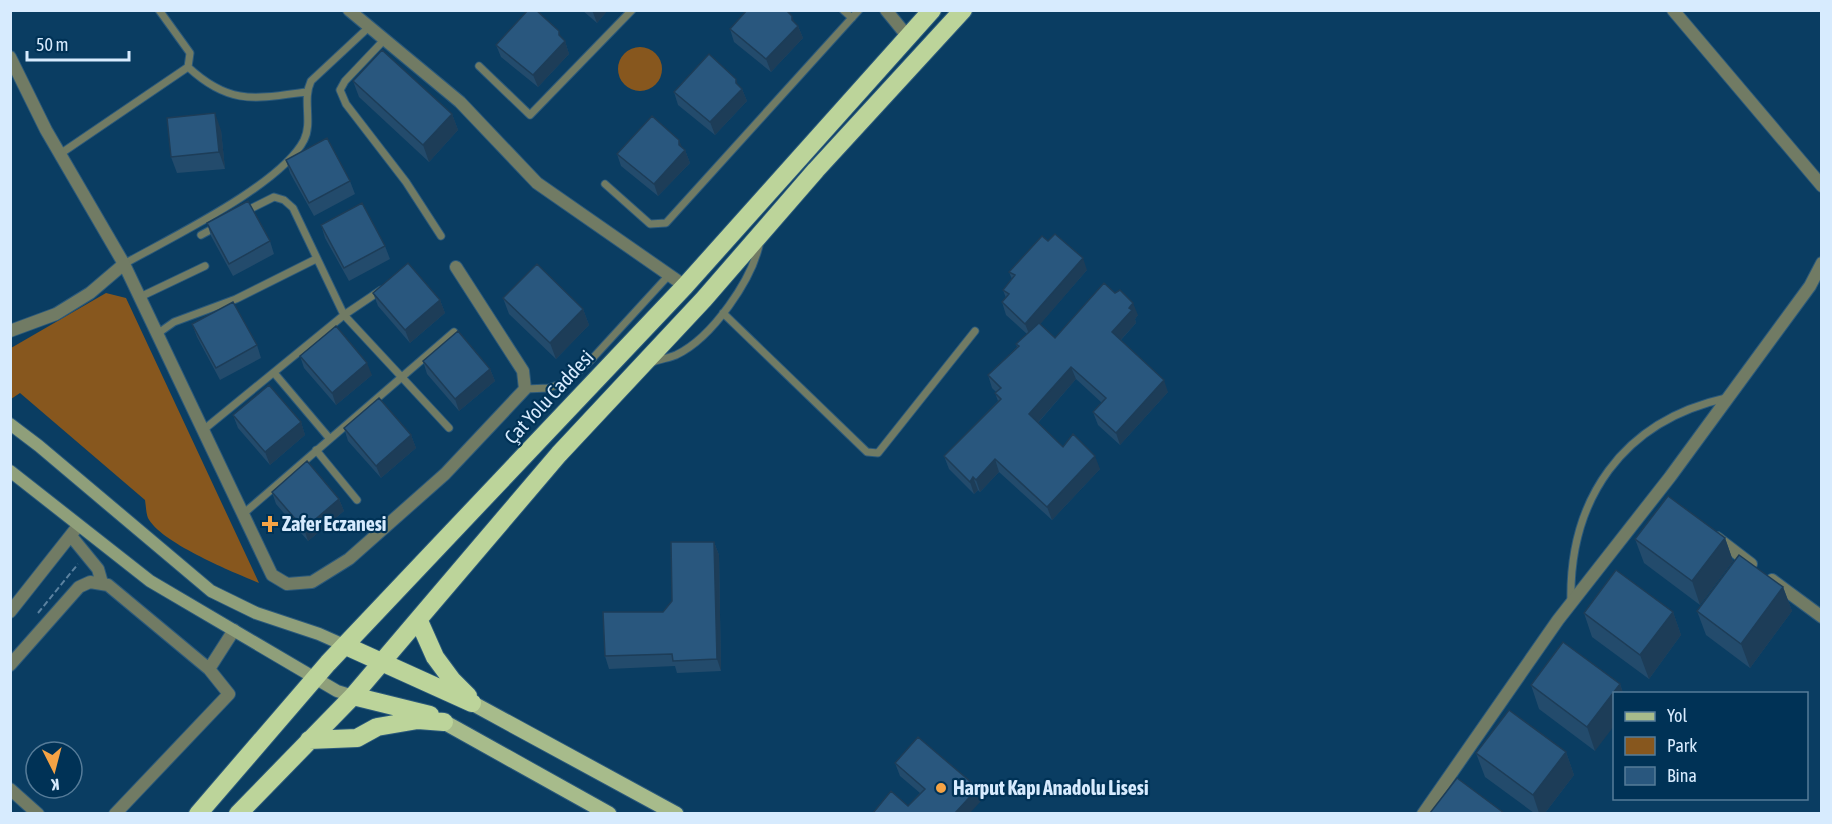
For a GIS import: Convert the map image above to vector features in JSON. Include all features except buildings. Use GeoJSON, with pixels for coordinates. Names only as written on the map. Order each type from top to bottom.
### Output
{"type":"FeatureCollection","features":[{"type":"Feature","properties":{"kind":"highway","name":"Çat Yolu Caddesi"},"geometry":{"type":"LineString","coordinates":[[198,813],[315,678],[686,286],[932,10]]}},
{"type":"Feature","properties":{"kind":"highway"},"geometry":{"type":"LineString","coordinates":[[238,813],[353,696],[559,454],[963,10]]}},
{"type":"Feature","properties":{"kind":"highway"},"geometry":{"type":"LineString","coordinates":[[419,621],[435,657],[472,703]]}},
{"type":"Feature","properties":{"kind":"highway"},"geometry":{"type":"LineString","coordinates":[[345,646],[472,703]]}},
{"type":"Feature","properties":{"kind":"highway"},"geometry":{"type":"LineString","coordinates":[[353,696],[432,716],[444,722]]}},
{"type":"Feature","properties":{"kind":"highway"},"geometry":{"type":"LineString","coordinates":[[309,740],[357,738],[377,727],[418,720],[444,722]]}},
{"type":"Feature","properties":{"kind":"main road"},"geometry":{"type":"LineString","coordinates":[[10,424],[211,591],[256,613],[319,634],[345,646]]}},
{"type":"Feature","properties":{"kind":"main road"},"geometry":{"type":"LineString","coordinates":[[10,471],[74,531],[150,581],[315,678],[353,696]]}},
{"type":"Feature","properties":{"kind":"main road"},"geometry":{"type":"LineString","coordinates":[[472,703],[676,813]]}},
{"type":"Feature","properties":{"kind":"main road"},"geometry":{"type":"LineString","coordinates":[[444,722],[609,813]]}},
{"type":"Feature","properties":{"kind":"street"},"geometry":{"type":"LineString","coordinates":[[349,10],[460,102],[537,183],[686,286]]}},
{"type":"Feature","properties":{"kind":"street"},"geometry":{"type":"LineString","coordinates":[[886,10],[908,37]]}},
{"type":"Feature","properties":{"kind":"street"},"geometry":{"type":"LineString","coordinates":[[1673,10],[1821,186]]}},
{"type":"Feature","properties":{"kind":"street"},"geometry":{"type":"LineString","coordinates":[[10,57],[60,154],[124,264],[272,575],[287,584],[312,582],[349,559],[445,474],[525,389],[523,371],[456,267]]}},
{"type":"Feature","properties":{"kind":"street"},"geometry":{"type":"LineString","coordinates":[[1423,813],[1571,604],[1661,497],[1728,398],[1810,286],[1821,263]]}},
{"type":"Feature","properties":{"kind":"street"},"geometry":{"type":"LineString","coordinates":[[10,331],[56,314],[90,293],[124,264]]}},
{"type":"Feature","properties":{"kind":"street"},"geometry":{"type":"LineString","coordinates":[[1703,528],[1821,616]]}},
{"type":"Feature","properties":{"kind":"street"},"geometry":{"type":"LineString","coordinates":[[10,612],[74,531],[86,555],[98,569],[102,583]]}},
{"type":"Feature","properties":{"kind":"street"},"geometry":{"type":"LineString","coordinates":[[10,665],[79,587],[90,582],[102,583],[209,669],[229,694],[115,813]]}},
{"type":"Feature","properties":{"kind":"street"},"geometry":{"type":"LineString","coordinates":[[209,669],[234,630]]}},
{"type":"Feature","properties":{"kind":"street"},"geometry":{"type":"LineString","coordinates":[[10,789],[38,813]]}},
{"type":"Feature","properties":{"kind":"lane"},"geometry":{"type":"LineString","coordinates":[[60,154],[188,67],[190,53],[159,10]]}},
{"type":"Feature","properties":{"kind":"lane"},"geometry":{"type":"LineString","coordinates":[[479,66],[530,115],[632,10]]}},
{"type":"Feature","properties":{"kind":"lane"},"geometry":{"type":"LineString","coordinates":[[843,10],[852,18]]}},
{"type":"Feature","properties":{"kind":"lane"},"geometry":{"type":"LineString","coordinates":[[605,184],[650,224],[666,223],[858,10]]}},
{"type":"Feature","properties":{"kind":"lane"},"geometry":{"type":"LineString","coordinates":[[124,264],[223,209],[293,158],[306,137],[306,92],[311,81],[369,27]]}},
{"type":"Feature","properties":{"kind":"lane"},"geometry":{"type":"LineString","coordinates":[[384,40],[345,81],[340,90],[346,104],[406,182],[441,236]]}},
{"type":"Feature","properties":{"kind":"lane"},"geometry":{"type":"LineString","coordinates":[[188,67],[208,85],[230,96],[267,97],[306,92]]}},
{"type":"Feature","properties":{"kind":"lane"},"geometry":{"type":"LineString","coordinates":[[237,216],[274,197],[284,200],[293,208],[344,315],[449,428]]}},
{"type":"Feature","properties":{"kind":"lane"},"geometry":{"type":"LineString","coordinates":[[201,235],[228,220]]}},
{"type":"Feature","properties":{"kind":"lane"},"geometry":{"type":"LineString","coordinates":[[642,365],[677,354],[705,333],[723,313],[756,262],[762,232]]}},
{"type":"Feature","properties":{"kind":"lane"},"geometry":{"type":"LineString","coordinates":[[157,334],[174,322],[236,299],[316,259]]}},
{"type":"Feature","properties":{"kind":"lane"},"geometry":{"type":"LineString","coordinates":[[140,297],[205,266]]}},
{"type":"Feature","properties":{"kind":"lane"},"geometry":{"type":"LineString","coordinates":[[525,389],[549,388],[566,382],[591,360],[669,275]]}},
{"type":"Feature","properties":{"kind":"lane"},"geometry":{"type":"LineString","coordinates":[[202,431],[275,374],[344,315],[388,285]]}},
{"type":"Feature","properties":{"kind":"lane"},"geometry":{"type":"LineString","coordinates":[[723,313],[867,452],[878,453],[975,331]]}},
{"type":"Feature","properties":{"kind":"lane"},"geometry":{"type":"LineString","coordinates":[[243,514],[454,332]]}},
{"type":"Feature","properties":{"kind":"lane"},"geometry":{"type":"LineString","coordinates":[[275,374],[330,439]]}},
{"type":"Feature","properties":{"kind":"lane"},"geometry":{"type":"LineString","coordinates":[[1571,604],[1572,562],[1578,530],[1594,492],[1609,469],[1643,434],[1669,417],[1695,405],[1728,398]]}},
{"type":"Feature","properties":{"kind":"lane"},"geometry":{"type":"LineString","coordinates":[[316,450],[357,500]]}},
{"type":"Feature","properties":{"kind":"path"},"geometry":{"type":"LineString","coordinates":[[33,618],[86,555]]}},
{"type":"Feature","properties":{"kind":"green space"},"geometry":{"type":"Polygon","coordinates":[[[640,47],[655,54],[662,69],[655,84],[640,91],[625,84],[618,69],[625,54],[640,47]]]}},
{"type":"Feature","properties":{"kind":"green space"},"geometry":{"type":"Polygon","coordinates":[[[106,293],[126,298],[259,583],[199,556],[167,537],[155,528],[148,518],[145,500],[20,393],[11,399],[11,348],[106,293]]]}},
{"type":"Feature","properties":{"kind":"place","name":"Zafer Eczanesi"},"geometry":{"type":"Point","coordinates":[270,524]}},
{"type":"Feature","properties":{"kind":"place","name":"Harput Kapı Anadolu Lisesi"},"geometry":{"type":"Point","coordinates":[941,788]}}]}
